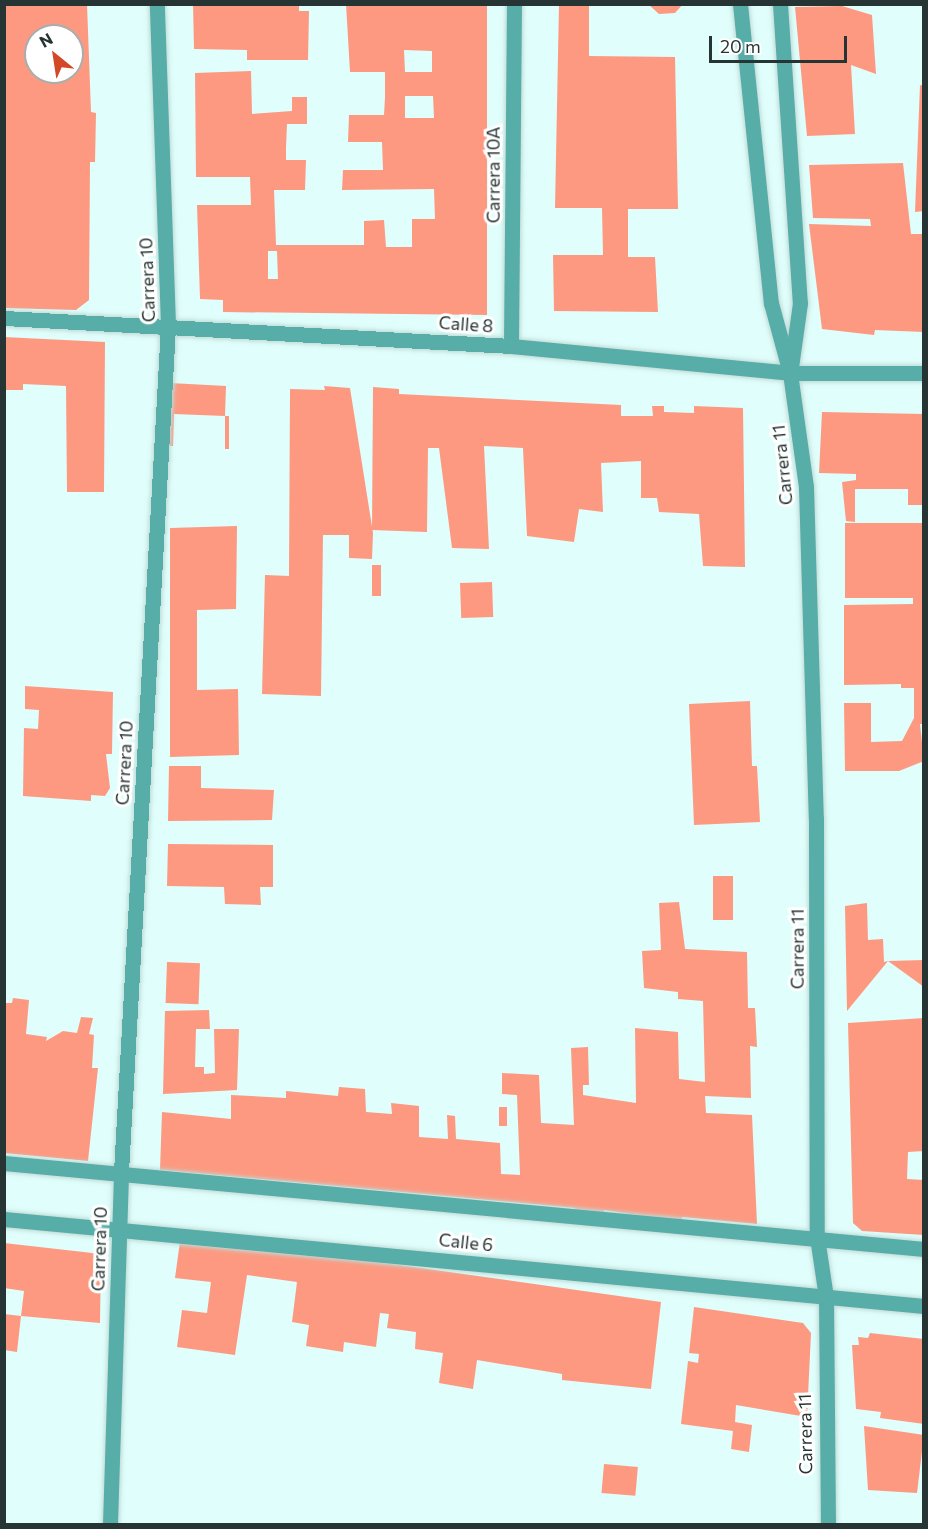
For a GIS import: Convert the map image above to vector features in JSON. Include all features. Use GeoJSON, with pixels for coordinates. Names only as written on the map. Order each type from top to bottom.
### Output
{"type":"FeatureCollection","features":[{"type":"Feature","properties":{"kind":"street","name":"Carrera 10"},"geometry":{"type":"LineString","coordinates":[[110,1524],[121,1172],[168,325],[157,4]]}},
{"type":"Feature","properties":{"kind":"street","name":"Carrera 10A"},"geometry":{"type":"LineString","coordinates":[[511,346],[514,4]]}},
{"type":"Feature","properties":{"kind":"street","name":"Carrera 11"},"geometry":{"type":"LineString","coordinates":[[740,4],[771,303],[790,373],[806,487],[811,593],[816,819],[818,1237],[825,1297],[828,1524]]}},
{"type":"Feature","properties":{"kind":"street","name":"Carrera 11"},"geometry":{"type":"LineString","coordinates":[[780,4],[800,303],[790,373]]}},
{"type":"Feature","properties":{"kind":"street","name":"Calle 8"},"geometry":{"type":"LineString","coordinates":[[4,318],[168,325],[511,346],[790,373],[924,373]]}},
{"type":"Feature","properties":{"kind":"street","name":"Calle 6"},"geometry":{"type":"LineString","coordinates":[[4,1162],[818,1237],[924,1249]]}},
{"type":"Feature","properties":{"kind":"street","name":"Calle 6"},"geometry":{"type":"LineString","coordinates":[[4,1219],[119,1227],[924,1306]]}},
{"type":"Feature","properties":{"kind":"building"},"geometry":{"type":"Polygon","coordinates":[[[4,4],[87,4],[91,112],[96,113],[95,162],[90,162],[89,300],[76,310],[4,308],[4,4]]]}},
{"type":"Feature","properties":{"kind":"building"},"geometry":{"type":"Polygon","coordinates":[[[193,4],[299,4],[299,11],[309,11],[308,60],[247,60],[247,50],[194,49],[193,4]]]}},
{"type":"Feature","properties":{"kind":"building"},"geometry":{"type":"Polygon","coordinates":[[[346,4],[487,4],[487,315],[223,312],[223,300],[200,299],[197,205],[251,205],[250,177],[196,177],[195,73],[251,71],[252,114],[292,111],[292,97],[307,97],[307,124],[287,124],[286,148],[286,160],[306,160],[305,190],[274,190],[276,245],[364,245],[364,221],[384,220],[386,247],[412,247],[412,219],[435,219],[434,189],[342,190],[343,170],[383,170],[382,142],[348,142],[349,115],[384,115],[385,72],[350,72],[346,4]],[[404,50],[405,72],[432,72],[432,51],[404,50]],[[405,96],[405,118],[434,118],[433,96],[405,96]],[[268,251],[268,279],[278,279],[277,251],[268,251]]]}},
{"type":"Feature","properties":{"kind":"building"},"geometry":{"type":"Polygon","coordinates":[[[559,4],[589,4],[589,56],[675,57],[678,209],[628,209],[628,257],[655,257],[658,312],[554,311],[553,255],[603,255],[602,208],[555,208],[559,4]]]}},
{"type":"Feature","properties":{"kind":"building"},"geometry":{"type":"Polygon","coordinates":[[[648,4],[683,4],[675,13],[659,14],[648,4]]]}},
{"type":"Feature","properties":{"kind":"building"},"geometry":{"type":"Polygon","coordinates":[[[842,6],[872,15],[876,74],[851,65],[855,134],[807,136],[795,7],[842,6]]]}},
{"type":"Feature","properties":{"kind":"building"},"geometry":{"type":"Polygon","coordinates":[[[920,85],[924,86],[924,211],[915,212],[920,85]]]}},
{"type":"Feature","properties":{"kind":"building"},"geometry":{"type":"Polygon","coordinates":[[[903,163],[911,234],[924,234],[924,332],[875,330],[874,335],[822,329],[809,224],[871,226],[870,219],[813,218],[809,165],[903,163]]]}},
{"type":"Feature","properties":{"kind":"building"},"geometry":{"type":"Polygon","coordinates":[[[4,337],[105,342],[104,492],[67,492],[66,386],[23,384],[23,390],[4,390],[4,337]]]}},
{"type":"Feature","properties":{"kind":"building"},"geometry":{"type":"Polygon","coordinates":[[[170,383],[226,386],[225,416],[174,414],[173,446],[167,446],[170,383]]]}},
{"type":"Feature","properties":{"kind":"building"},"geometry":{"type":"Polygon","coordinates":[[[324,386],[350,388],[373,533],[372,559],[349,558],[349,535],[323,535],[321,696],[262,694],[265,575],[289,576],[290,389],[325,390],[324,386]]]}},
{"type":"Feature","properties":{"kind":"building"},"geometry":{"type":"Polygon","coordinates":[[[373,387],[399,389],[399,394],[621,405],[621,416],[653,416],[652,406],[664,406],[664,412],[694,413],[694,406],[743,408],[745,567],[703,566],[699,514],[659,512],[657,498],[641,498],[641,461],[601,463],[603,512],[579,509],[574,542],[527,536],[523,448],[484,446],[489,549],[452,548],[439,448],[428,448],[427,532],[372,530],[373,387]]]}},
{"type":"Feature","properties":{"kind":"building"},"geometry":{"type":"Polygon","coordinates":[[[822,412],[924,414],[924,505],[908,505],[908,489],[855,489],[855,522],[846,521],[842,482],[856,480],[856,474],[819,473],[822,412]]]}},
{"type":"Feature","properties":{"kind":"building"},"geometry":{"type":"Polygon","coordinates":[[[225,416],[229,416],[229,449],[225,449],[225,416]]]}},
{"type":"Feature","properties":{"kind":"building"},"geometry":{"type":"Polygon","coordinates":[[[845,523],[924,523],[924,598],[845,598],[845,523]]]}},
{"type":"Feature","properties":{"kind":"building"},"geometry":{"type":"Polygon","coordinates":[[[237,526],[236,609],[197,610],[197,690],[238,689],[239,755],[170,757],[170,528],[237,526]]]}},
{"type":"Feature","properties":{"kind":"building"},"geometry":{"type":"Polygon","coordinates":[[[372,565],[381,565],[381,596],[372,596],[372,565]]]}},
{"type":"Feature","properties":{"kind":"building"},"geometry":{"type":"Polygon","coordinates":[[[492,582],[493,617],[461,618],[460,583],[492,582]]]}},
{"type":"Feature","properties":{"kind":"building"},"geometry":{"type":"Polygon","coordinates":[[[924,596],[924,724],[920,724],[924,761],[899,771],[845,771],[844,703],[871,703],[871,742],[902,741],[914,718],[914,688],[901,688],[901,684],[844,685],[844,605],[913,604],[913,597],[924,596]]]}},
{"type":"Feature","properties":{"kind":"building"},"geometry":{"type":"Polygon","coordinates":[[[25,686],[113,692],[112,754],[106,754],[110,788],[105,796],[91,795],[91,801],[23,796],[24,728],[38,729],[39,710],[25,709],[25,686]]]}},
{"type":"Feature","properties":{"kind":"building"},"geometry":{"type":"Polygon","coordinates":[[[750,701],[752,766],[757,766],[760,822],[694,825],[689,704],[750,701]]]}},
{"type":"Feature","properties":{"kind":"building"},"geometry":{"type":"Polygon","coordinates":[[[169,766],[201,766],[201,788],[274,790],[272,820],[168,821],[169,766]]]}},
{"type":"Feature","properties":{"kind":"building"},"geometry":{"type":"Polygon","coordinates":[[[168,844],[273,845],[273,887],[260,887],[261,905],[225,904],[224,887],[167,886],[168,844]]]}},
{"type":"Feature","properties":{"kind":"building"},"geometry":{"type":"Polygon","coordinates":[[[713,876],[733,876],[733,920],[713,920],[713,876]]]}},
{"type":"Feature","properties":{"kind":"building"},"geometry":{"type":"Polygon","coordinates":[[[679,902],[685,949],[747,952],[748,1008],[755,1008],[757,1047],[750,1046],[751,1098],[705,1096],[706,1113],[752,1115],[757,1224],[682,1217],[682,1222],[604,1210],[605,1216],[575,1213],[575,1208],[160,1170],[162,1112],[231,1119],[231,1095],[286,1098],[286,1091],[338,1096],[339,1087],[365,1089],[366,1112],[392,1114],[391,1103],[419,1106],[419,1137],[448,1139],[447,1115],[455,1116],[456,1139],[500,1143],[501,1174],[520,1175],[517,1095],[502,1094],[502,1073],[539,1075],[541,1123],[574,1125],[571,1048],[588,1047],[589,1085],[583,1085],[583,1095],[636,1103],[635,1028],[678,1032],[679,1079],[705,1082],[703,1001],[678,999],[678,992],[644,988],[642,951],[661,950],[659,903],[679,902]]]}},
{"type":"Feature","properties":{"kind":"building"},"geometry":{"type":"Polygon","coordinates":[[[867,903],[868,940],[883,939],[884,962],[888,961],[847,1011],[845,906],[867,903]]]}},
{"type":"Feature","properties":{"kind":"building"},"geometry":{"type":"Polygon","coordinates":[[[924,960],[924,987],[888,961],[924,960]]]}},
{"type":"Feature","properties":{"kind":"building"},"geometry":{"type":"Polygon","coordinates":[[[167,962],[200,963],[199,1004],[166,1003],[167,962]]]}},
{"type":"Feature","properties":{"kind":"building"},"geometry":{"type":"Polygon","coordinates":[[[13,998],[29,1000],[26,1034],[47,1037],[46,1041],[63,1031],[77,1033],[81,1017],[93,1018],[89,1034],[94,1035],[92,1068],[98,1068],[88,1161],[4,1153],[4,1003],[12,1003],[13,998]]]}},
{"type":"Feature","properties":{"kind":"building"},"geometry":{"type":"Polygon","coordinates":[[[209,1010],[210,1029],[196,1029],[195,1067],[204,1067],[204,1074],[215,1073],[214,1029],[239,1029],[237,1090],[163,1094],[165,1011],[209,1010]]]}},
{"type":"Feature","properties":{"kind":"building"},"geometry":{"type":"Polygon","coordinates":[[[924,1018],[924,1151],[908,1152],[907,1179],[924,1180],[924,1235],[862,1231],[853,1223],[848,1023],[924,1018]]]}},
{"type":"Feature","properties":{"kind":"building"},"geometry":{"type":"Polygon","coordinates":[[[499,1107],[507,1107],[507,1126],[499,1126],[499,1107]]]}},
{"type":"Feature","properties":{"kind":"building"},"geometry":{"type":"Polygon","coordinates":[[[181,1234],[661,1302],[651,1389],[562,1380],[562,1374],[477,1360],[473,1389],[439,1383],[443,1353],[415,1349],[416,1332],[387,1328],[389,1314],[380,1313],[376,1347],[344,1342],[343,1352],[306,1346],[309,1325],[292,1322],[297,1282],[247,1275],[235,1355],[177,1347],[182,1310],[207,1313],[211,1282],[175,1278],[181,1234]]]}},
{"type":"Feature","properties":{"kind":"building"},"geometry":{"type":"Polygon","coordinates":[[[4,1243],[101,1254],[100,1323],[21,1316],[24,1291],[4,1288],[4,1243]]]}},
{"type":"Feature","properties":{"kind":"building"},"geometry":{"type":"Polygon","coordinates":[[[694,1307],[803,1323],[811,1333],[807,1417],[736,1405],[735,1422],[752,1425],[749,1452],[731,1449],[733,1431],[681,1424],[688,1361],[698,1363],[699,1354],[689,1353],[694,1307]]]}},
{"type":"Feature","properties":{"kind":"building"},"geometry":{"type":"Polygon","coordinates":[[[4,1314],[21,1316],[17,1352],[4,1350],[4,1314]]]}},
{"type":"Feature","properties":{"kind":"building"},"geometry":{"type":"Polygon","coordinates":[[[870,1333],[924,1339],[924,1424],[880,1418],[881,1412],[856,1409],[852,1345],[859,1345],[858,1337],[868,1338],[870,1333]]]}},
{"type":"Feature","properties":{"kind":"building"},"geometry":{"type":"Polygon","coordinates":[[[864,1426],[924,1435],[917,1493],[868,1490],[864,1426]]]}},
{"type":"Feature","properties":{"kind":"building"},"geometry":{"type":"Polygon","coordinates":[[[604,1464],[638,1467],[635,1496],[601,1493],[604,1464]]]}}]}
